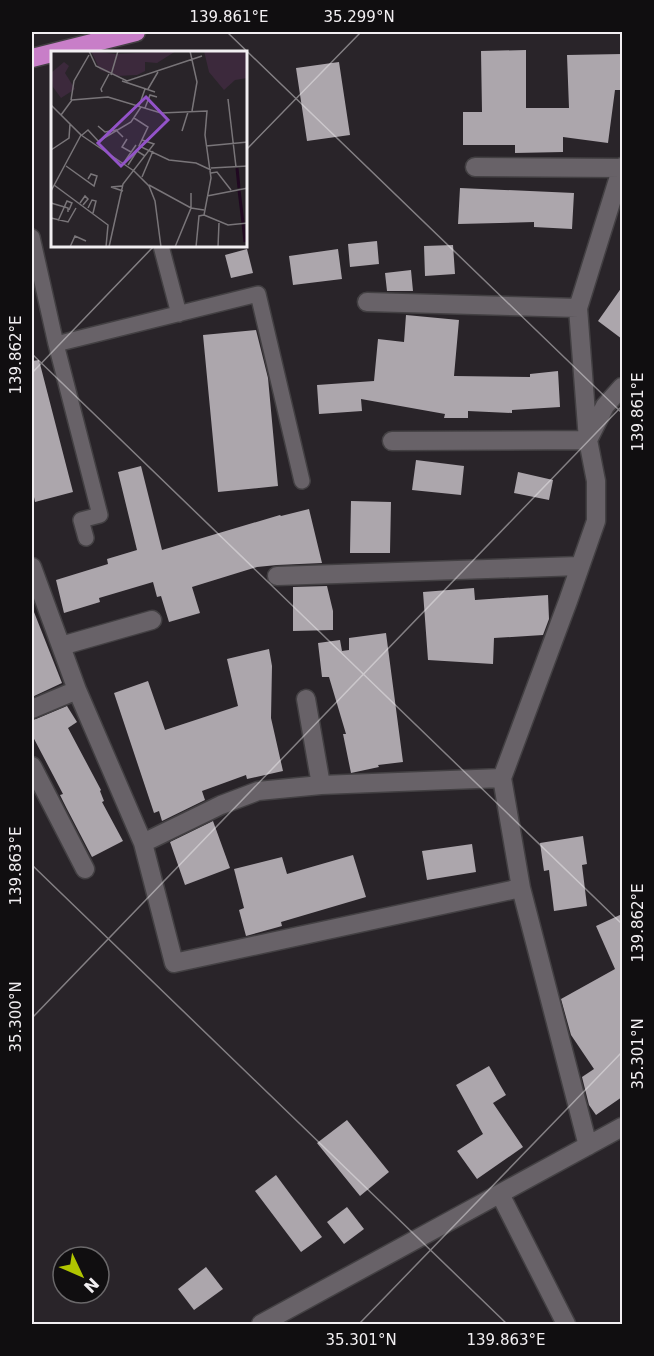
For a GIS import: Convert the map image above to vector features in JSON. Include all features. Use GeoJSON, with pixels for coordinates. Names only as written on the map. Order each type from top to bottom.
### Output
{"type":"FeatureCollection","features":[{"type":"Feature","properties":{"kind":"highway"},"geometry":{"type":"LineString","coordinates":[[77,51],[109,46],[136,32]]}},
{"type":"Feature","properties":{"kind":"highway"},"geometry":{"type":"LineString","coordinates":[[32,58],[51,55]]}},
{"type":"Feature","properties":{"kind":"street"},"geometry":{"type":"LineString","coordinates":[[475,167],[622,167],[578,308],[588,440],[596,481],[596,521],[502,778],[520,888],[588,1146]]}},
{"type":"Feature","properties":{"kind":"street"},"geometry":{"type":"LineString","coordinates":[[367,302],[578,308]]}},
{"type":"Feature","properties":{"kind":"street"},"geometry":{"type":"LineString","coordinates":[[588,440],[605,406],[622,387]]}},
{"type":"Feature","properties":{"kind":"street"},"geometry":{"type":"LineString","coordinates":[[392,441],[588,440]]}},
{"type":"Feature","properties":{"kind":"street"},"geometry":{"type":"LineString","coordinates":[[277,576],[580,566]]}},
{"type":"Feature","properties":{"kind":"street"},"geometry":{"type":"LineString","coordinates":[[32,567],[77,690],[143,843],[174,963],[520,888]]}},
{"type":"Feature","properties":{"kind":"street"},"geometry":{"type":"LineString","coordinates":[[61,646],[152,620]]}},
{"type":"Feature","properties":{"kind":"street"},"geometry":{"type":"LineString","coordinates":[[32,709],[77,690]]}},
{"type":"Feature","properties":{"kind":"street"},"geometry":{"type":"LineString","coordinates":[[306,699],[321,785]]}},
{"type":"Feature","properties":{"kind":"street"},"geometry":{"type":"LineString","coordinates":[[32,766],[85,869]]}},
{"type":"Feature","properties":{"kind":"street"},"geometry":{"type":"LineString","coordinates":[[143,843],[221,805],[258,791],[321,785],[502,778]]}},
{"type":"Feature","properties":{"kind":"street"},"geometry":{"type":"LineString","coordinates":[[261,1324],[622,1128]]}},
{"type":"Feature","properties":{"kind":"street"},"geometry":{"type":"LineString","coordinates":[[500,1194],[566,1324]]}},
{"type":"Feature","properties":{"kind":"lane"},"geometry":{"type":"LineString","coordinates":[[32,237],[100,514],[81,520],[86,538]]}},
{"type":"Feature","properties":{"kind":"lane"},"geometry":{"type":"LineString","coordinates":[[162,248],[179,314]]}},
{"type":"Feature","properties":{"kind":"lane"},"geometry":{"type":"LineString","coordinates":[[57,344],[258,294],[302,481]]}},
{"type":"Feature","properties":{"kind":"building"},"geometry":{"type":"Polygon","coordinates":[[[526,50],[526,108],[569,108],[567,55],[622,54],[622,90],[615,90],[608,143],[563,137],[563,152],[515,153],[515,145],[463,145],[463,112],[482,112],[481,51],[526,50]]]}},
{"type":"Feature","properties":{"kind":"building"},"geometry":{"type":"Polygon","coordinates":[[[339,62],[350,135],[307,141],[296,68],[339,62]]]}},
{"type":"Feature","properties":{"kind":"building"},"geometry":{"type":"Polygon","coordinates":[[[460,188],[574,193],[572,229],[534,227],[534,222],[458,224],[460,188]]]}},
{"type":"Feature","properties":{"kind":"building"},"geometry":{"type":"Polygon","coordinates":[[[377,241],[379,264],[350,267],[348,244],[377,241]]]}},
{"type":"Feature","properties":{"kind":"building"},"geometry":{"type":"Polygon","coordinates":[[[453,245],[455,274],[425,276],[424,246],[453,245]]]}},
{"type":"Feature","properties":{"kind":"building"},"geometry":{"type":"Polygon","coordinates":[[[247,249],[253,273],[231,278],[225,255],[247,249]]]}},
{"type":"Feature","properties":{"kind":"building"},"geometry":{"type":"Polygon","coordinates":[[[338,249],[342,279],[293,285],[289,256],[338,249]]]}},
{"type":"Feature","properties":{"kind":"building"},"geometry":{"type":"Polygon","coordinates":[[[411,270],[413,291],[387,291],[385,273],[411,270]]]}},
{"type":"Feature","properties":{"kind":"building"},"geometry":{"type":"Polygon","coordinates":[[[622,287],[622,339],[598,321],[622,287]]]}},
{"type":"Feature","properties":{"kind":"building"},"geometry":{"type":"Polygon","coordinates":[[[406,315],[459,320],[454,376],[530,377],[530,374],[558,371],[560,407],[512,410],[512,413],[468,411],[468,418],[444,418],[445,414],[361,399],[362,411],[319,414],[317,385],[374,381],[378,339],[404,342],[406,315]]]}},
{"type":"Feature","properties":{"kind":"building"},"geometry":{"type":"Polygon","coordinates":[[[256,330],[268,378],[278,486],[218,492],[203,335],[256,330]]]}},
{"type":"Feature","properties":{"kind":"building"},"geometry":{"type":"Polygon","coordinates":[[[39,360],[73,492],[35,502],[32,487],[32,361],[39,360]]]}},
{"type":"Feature","properties":{"kind":"building"},"geometry":{"type":"Polygon","coordinates":[[[416,460],[464,466],[461,495],[412,490],[416,460]]]}},
{"type":"Feature","properties":{"kind":"building"},"geometry":{"type":"Polygon","coordinates":[[[141,466],[162,550],[280,515],[309,509],[322,563],[257,567],[192,587],[200,613],[169,622],[161,596],[157,597],[153,582],[99,598],[100,602],[64,613],[56,580],[108,564],[107,559],[137,550],[118,472],[141,466]]]}},
{"type":"Feature","properties":{"kind":"building"},"geometry":{"type":"Polygon","coordinates":[[[518,472],[553,480],[549,500],[514,493],[518,472]]]}},
{"type":"Feature","properties":{"kind":"building"},"geometry":{"type":"Polygon","coordinates":[[[351,501],[391,502],[390,553],[350,553],[351,501]]]}},
{"type":"Feature","properties":{"kind":"building"},"geometry":{"type":"Polygon","coordinates":[[[327,586],[333,611],[333,630],[293,631],[293,587],[327,586]]]}},
{"type":"Feature","properties":{"kind":"building"},"geometry":{"type":"Polygon","coordinates":[[[474,588],[475,600],[548,595],[549,619],[543,635],[494,638],[493,664],[428,660],[423,592],[474,588]]]}},
{"type":"Feature","properties":{"kind":"building"},"geometry":{"type":"Polygon","coordinates":[[[32,607],[62,683],[32,697],[32,607]]]}},
{"type":"Feature","properties":{"kind":"building"},"geometry":{"type":"Polygon","coordinates":[[[386,633],[403,762],[378,765],[379,767],[351,773],[343,734],[346,734],[329,677],[322,677],[318,643],[340,640],[342,651],[349,650],[349,638],[386,633]]]}},
{"type":"Feature","properties":{"kind":"building"},"geometry":{"type":"Polygon","coordinates":[[[269,649],[272,666],[271,718],[283,771],[247,779],[246,775],[202,791],[205,800],[162,821],[159,811],[154,813],[114,693],[148,681],[165,730],[238,706],[227,659],[269,649]]]}},
{"type":"Feature","properties":{"kind":"building"},"geometry":{"type":"Polygon","coordinates":[[[67,706],[77,722],[68,728],[101,790],[104,801],[102,802],[123,841],[92,857],[32,735],[32,720],[67,706]]]}},
{"type":"Feature","properties":{"kind":"building"},"geometry":{"type":"Polygon","coordinates":[[[213,821],[230,868],[185,885],[170,842],[213,821]]]}},
{"type":"Feature","properties":{"kind":"building"},"geometry":{"type":"Polygon","coordinates":[[[583,836],[587,864],[582,865],[587,906],[554,911],[549,870],[544,871],[540,843],[583,836]]]}},
{"type":"Feature","properties":{"kind":"building"},"geometry":{"type":"Polygon","coordinates":[[[472,844],[476,872],[427,880],[422,851],[472,844]]]}},
{"type":"Feature","properties":{"kind":"building"},"geometry":{"type":"Polygon","coordinates":[[[353,855],[366,897],[281,922],[282,926],[246,936],[239,910],[244,908],[234,869],[282,857],[287,874],[353,855]]]}},
{"type":"Feature","properties":{"kind":"building"},"geometry":{"type":"Polygon","coordinates":[[[622,914],[622,1097],[596,1115],[589,1105],[582,1077],[594,1069],[571,1035],[561,999],[615,969],[596,926],[622,914]]]}},
{"type":"Feature","properties":{"kind":"building"},"geometry":{"type":"Polygon","coordinates":[[[489,1066],[506,1095],[493,1103],[523,1147],[477,1179],[457,1151],[483,1134],[456,1085],[489,1066]]]}},
{"type":"Feature","properties":{"kind":"building"},"geometry":{"type":"Polygon","coordinates":[[[347,1120],[389,1172],[360,1196],[317,1143],[347,1120]]]}},
{"type":"Feature","properties":{"kind":"building"},"geometry":{"type":"Polygon","coordinates":[[[276,1175],[322,1237],[301,1252],[255,1191],[276,1175]]]}},
{"type":"Feature","properties":{"kind":"building"},"geometry":{"type":"Polygon","coordinates":[[[347,1207],[364,1229],[344,1244],[327,1222],[347,1207]]]}},
{"type":"Feature","properties":{"kind":"building"},"geometry":{"type":"Polygon","coordinates":[[[206,1267],[223,1289],[194,1310],[178,1289],[206,1267]]]}}]}
